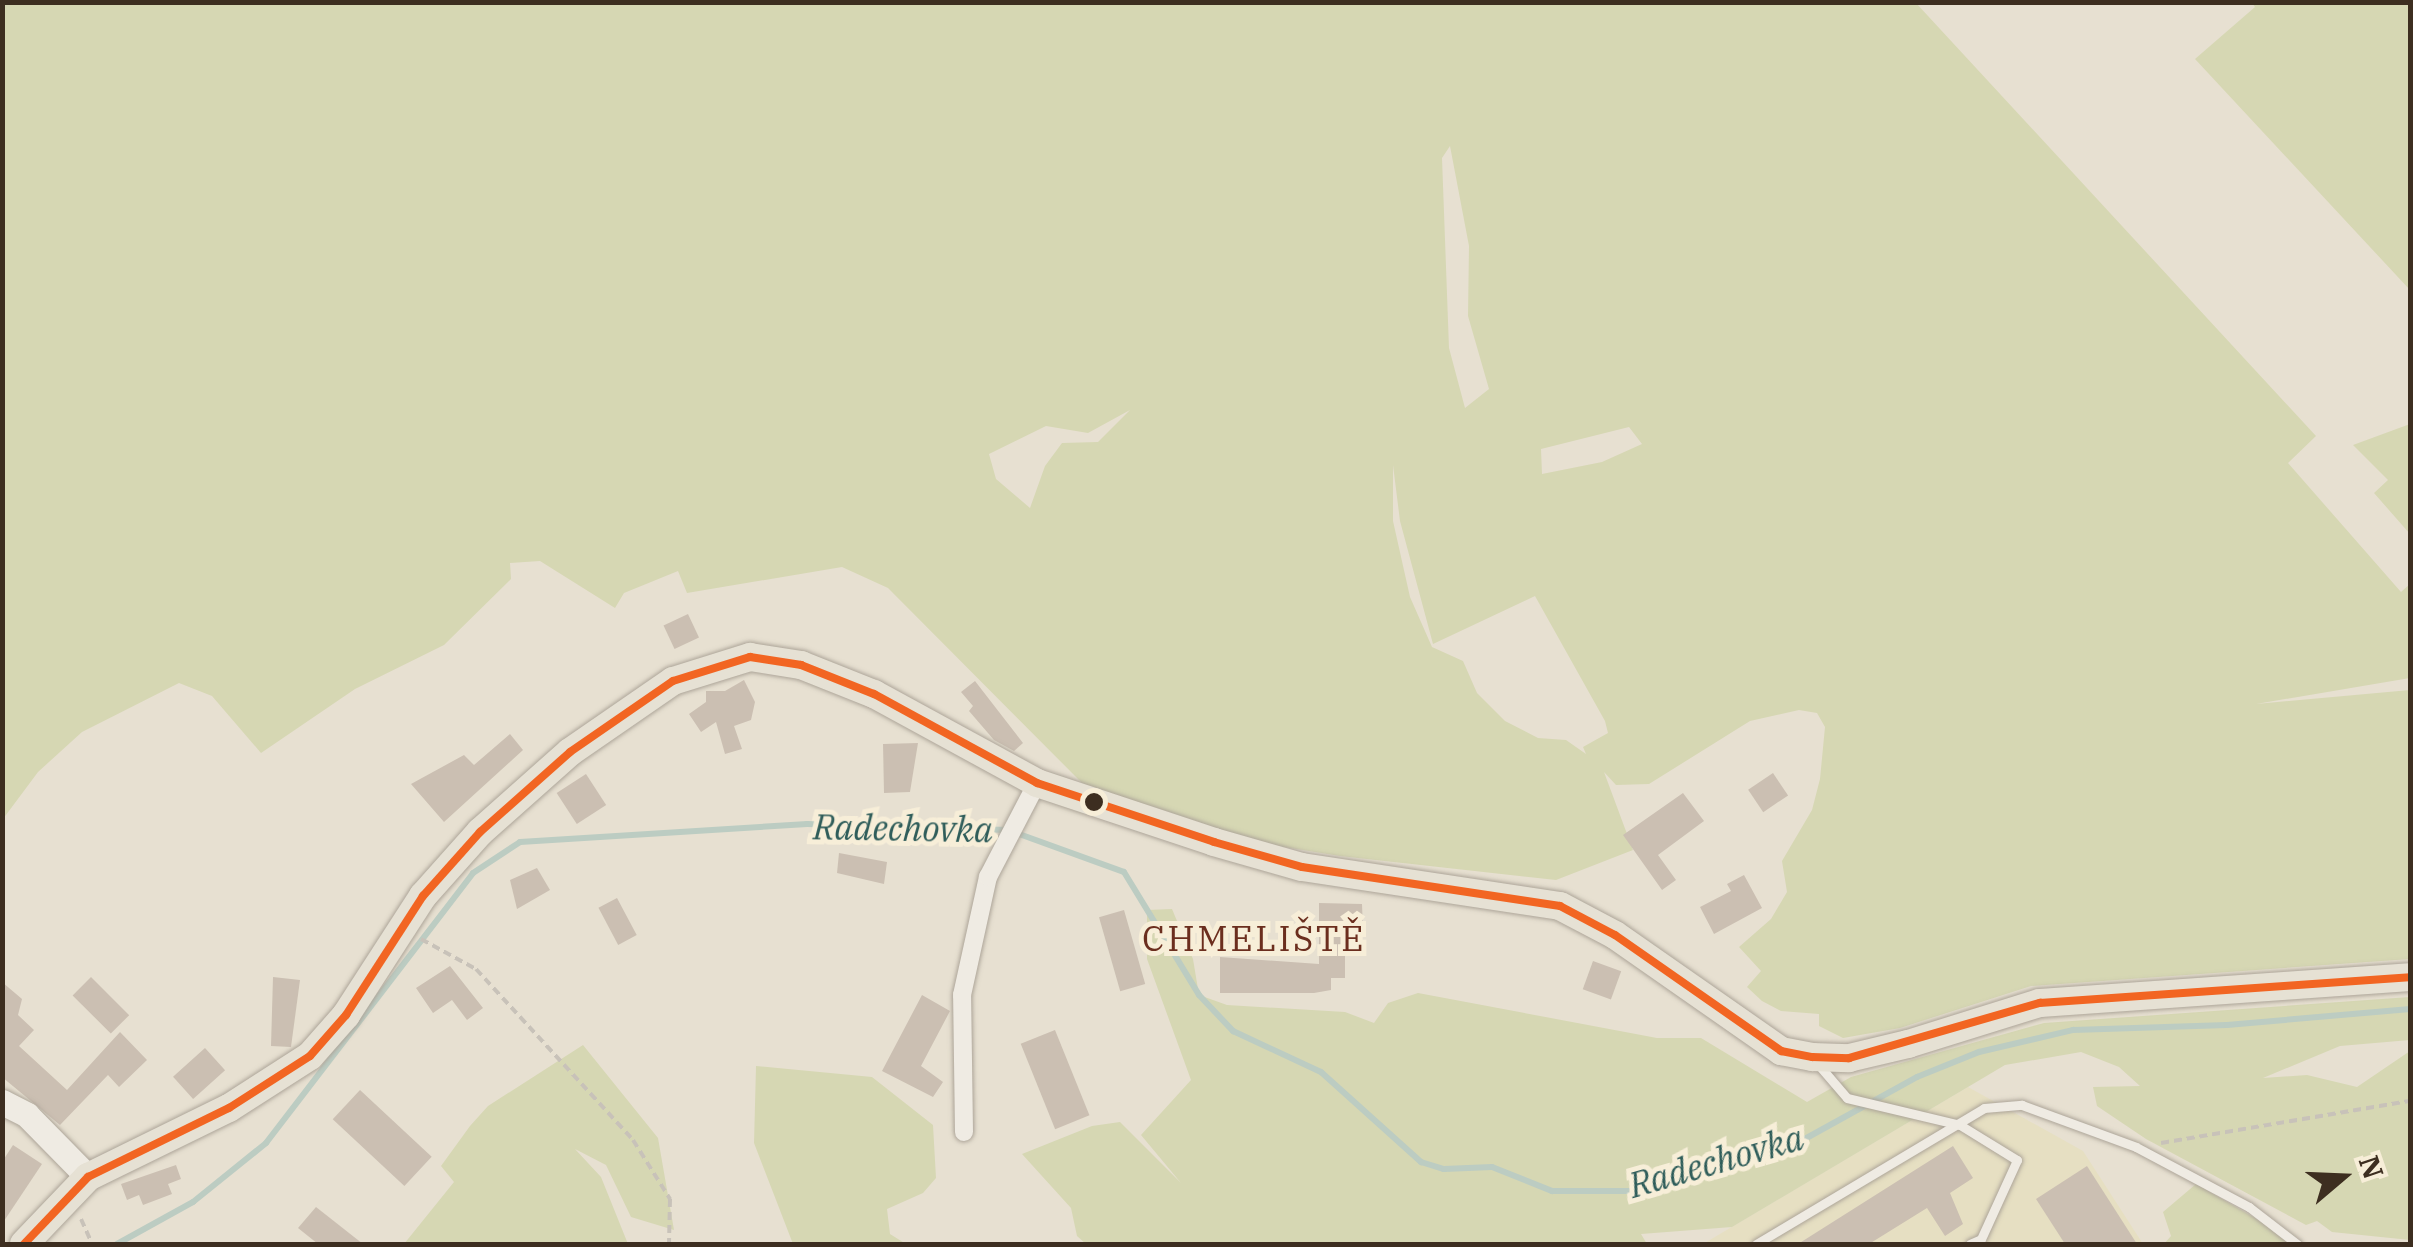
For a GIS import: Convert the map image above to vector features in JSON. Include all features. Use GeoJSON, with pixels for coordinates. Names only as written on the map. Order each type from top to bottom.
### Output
{"type":"FeatureCollection","features":[{"type":"Feature","properties":{"kind":"main road"},"geometry":{"type":"LineString","coordinates":[[24,1244],[88,1177],[229,1108],[310,1056],[404,930],[423,896],[480,832],[570,752],[673,681],[750,657],[800,665],[874,694],[1038,783],[1302,868],[1560,906],[1615,934],[1782,1051],[1812,1057],[1849,1058],[2040,1003],[2410,977]]}},
{"type":"Feature","properties":{"kind":"street"},"geometry":{"type":"LineString","coordinates":[[964,1132],[962,995],[988,877],[1038,783]]}},
{"type":"Feature","properties":{"kind":"street"},"geometry":{"type":"LineString","coordinates":[[2,1102],[27,1114],[88,1177]]}},
{"type":"Feature","properties":{"kind":"lane"},"geometry":{"type":"LineString","coordinates":[[1812,1057],[1847,1098],[1960,1125],[2017,1160],[1981,1239],[1970,1244]]}},
{"type":"Feature","properties":{"kind":"lane"},"geometry":{"type":"LineString","coordinates":[[1756,1244],[1984,1108],[2022,1105],[2136,1147],[2248,1207],[2297,1244]]}},
{"type":"Feature","properties":{"kind":"path"},"geometry":{"type":"LineString","coordinates":[[404,930],[476,968],[632,1140],[670,1199],[669,1244]]}},
{"type":"Feature","properties":{"kind":"path"},"geometry":{"type":"LineString","coordinates":[[2136,1147],[2410,1101]]}},
{"type":"Feature","properties":{"kind":"shaded area"},"geometry":{"type":"Polygon","coordinates":[[[1968,1087],[2083,1151],[2143,1244],[1703,1244],[1968,1087]]]}},
{"type":"Feature","properties":{"kind":"green space"},"geometry":{"type":"Polygon","coordinates":[[[3,3],[1916,3],[2316,436],[2288,463],[2401,592],[2410,584],[2410,678],[2256,704],[2410,690],[2410,959],[2031,986],[1900,1028],[1843,1038],[1819,1026],[1819,1014],[1781,1011],[1762,1001],[1747,987],[1761,971],[1739,947],[1771,919],[1787,892],[1782,861],[1812,810],[1820,779],[1825,727],[1817,713],[1799,710],[1750,721],[1649,784],[1616,785],[1604,772],[1633,850],[1556,880],[1340,856],[1222,837],[1082,783],[888,588],[842,567],[687,593],[678,571],[624,593],[615,608],[540,561],[510,563],[511,579],[444,645],[355,689],[261,753],[212,696],[179,683],[82,732],[38,772],[3,819],[3,3]],[[1450,146],[1442,158],[1449,348],[1465,408],[1489,389],[1468,316],[1469,246],[1450,146]],[[1130,410],[1088,433],[1046,426],[989,454],[996,479],[1030,508],[1045,466],[1062,443],[1098,442],[1130,410]],[[1629,427],[1541,449],[1542,474],[1602,462],[1642,444],[1629,427]],[[1393,465],[1393,521],[1410,597],[1432,647],[1463,661],[1477,693],[1505,721],[1538,738],[1566,740],[1586,754],[1583,747],[1608,733],[1605,721],[1535,596],[1433,644],[1400,521],[1393,465]]]}},
{"type":"Feature","properties":{"kind":"green space"},"geometry":{"type":"Polygon","coordinates":[[[2252,3],[2410,3],[2410,290],[2195,59],[2255,7],[2252,3]]]}},
{"type":"Feature","properties":{"kind":"green space"},"geometry":{"type":"Polygon","coordinates":[[[2410,424],[2410,534],[2374,493],[2388,480],[2353,445],[2410,424]]]}},
{"type":"Feature","properties":{"kind":"green space"},"geometry":{"type":"Polygon","coordinates":[[[1172,909],[1193,959],[1199,995],[1227,1005],[1345,1012],[1374,1023],[1388,1003],[1418,993],[1657,1038],[1701,1038],[1807,1102],[1851,1077],[2044,1023],[2410,997],[2410,1040],[2340,1046],[2263,1078],[2307,1075],[2357,1087],[2410,1051],[2410,1240],[2332,1232],[2317,1221],[2306,1225],[2146,1139],[2097,1106],[2093,1087],[2140,1086],[2119,1067],[2081,1052],[2005,1065],[1732,1227],[1641,1234],[1647,1244],[1086,1244],[1077,1236],[1071,1208],[1022,1154],[1092,1126],[1120,1122],[1181,1183],[1141,1135],[1191,1080],[1147,959],[1147,910],[1172,909]]]}},
{"type":"Feature","properties":{"kind":"green space"},"geometry":{"type":"Polygon","coordinates":[[[583,1045],[658,1138],[674,1230],[631,1217],[606,1165],[575,1149],[601,1177],[628,1244],[404,1244],[454,1182],[441,1166],[470,1126],[488,1106],[583,1045]]]}},
{"type":"Feature","properties":{"kind":"green space"},"geometry":{"type":"Polygon","coordinates":[[[756,1066],[872,1077],[933,1125],[936,1178],[923,1193],[887,1209],[890,1234],[906,1244],[793,1244],[754,1143],[756,1066]]]}},
{"type":"Feature","properties":{"kind":"green space"},"geometry":{"type":"Polygon","coordinates":[[[2196,1184],[2274,1229],[2288,1244],[2164,1244],[2171,1236],[2163,1212],[2196,1184]]]}},
{"type":"Feature","properties":{"kind":"building"},"geometry":{"type":"Polygon","coordinates":[[[688,614],[699,638],[675,649],[664,625],[688,614]]]}},
{"type":"Feature","properties":{"kind":"building"},"geometry":{"type":"Polygon","coordinates":[[[744,680],[755,702],[751,720],[734,726],[742,749],[725,754],[716,722],[701,732],[689,714],[706,702],[706,691],[725,691],[744,680]]]}},
{"type":"Feature","properties":{"kind":"building"},"geometry":{"type":"Polygon","coordinates":[[[975,681],[1023,743],[1014,751],[994,740],[969,711],[973,706],[961,692],[975,681]]]}},
{"type":"Feature","properties":{"kind":"building"},"geometry":{"type":"Polygon","coordinates":[[[510,734],[523,750],[444,822],[411,784],[464,755],[474,765],[510,734]]]}},
{"type":"Feature","properties":{"kind":"building"},"geometry":{"type":"Polygon","coordinates":[[[918,743],[910,792],[884,793],[883,744],[918,743]]]}},
{"type":"Feature","properties":{"kind":"building"},"geometry":{"type":"Polygon","coordinates":[[[1773,773],[1788,795],[1763,812],[1748,790],[1773,773]]]}},
{"type":"Feature","properties":{"kind":"building"},"geometry":{"type":"Polygon","coordinates":[[[586,774],[606,805],[577,824],[557,793],[586,774]]]}},
{"type":"Feature","properties":{"kind":"building"},"geometry":{"type":"Polygon","coordinates":[[[1683,793],[1704,821],[1658,855],[1676,880],[1662,890],[1623,835],[1683,793]]]}},
{"type":"Feature","properties":{"kind":"building"},"geometry":{"type":"Polygon","coordinates":[[[839,853],[887,862],[884,884],[837,873],[839,853]]]}},
{"type":"Feature","properties":{"kind":"building"},"geometry":{"type":"Polygon","coordinates":[[[537,868],[550,890],[517,909],[510,880],[537,868]]]}},
{"type":"Feature","properties":{"kind":"building"},"geometry":{"type":"Polygon","coordinates":[[[1744,875],[1762,908],[1714,934],[1700,907],[1731,891],[1727,884],[1744,875]]]}},
{"type":"Feature","properties":{"kind":"building"},"geometry":{"type":"Polygon","coordinates":[[[617,898],[637,935],[618,945],[598,908],[617,898]]]}},
{"type":"Feature","properties":{"kind":"building"},"geometry":{"type":"Polygon","coordinates":[[[1319,903],[1362,904],[1363,930],[1345,930],[1345,978],[1331,978],[1331,990],[1314,993],[1220,993],[1220,957],[1319,964],[1319,903]]]}},
{"type":"Feature","properties":{"kind":"building"},"geometry":{"type":"Polygon","coordinates":[[[1124,910],[1145,984],[1120,991],[1099,917],[1124,910]]]}},
{"type":"Feature","properties":{"kind":"building"},"geometry":{"type":"Polygon","coordinates":[[[1593,961],[1621,971],[1611,999],[1583,989],[1593,961]]]}},
{"type":"Feature","properties":{"kind":"building"},"geometry":{"type":"Polygon","coordinates":[[[450,966],[483,1008],[467,1020],[452,1000],[433,1013],[416,988],[450,966]]]}},
{"type":"Feature","properties":{"kind":"building"},"geometry":{"type":"Polygon","coordinates":[[[91,977],[129,1015],[111,1034],[73,995],[91,977]]]}},
{"type":"Feature","properties":{"kind":"building"},"geometry":{"type":"Polygon","coordinates":[[[273,977],[300,980],[291,1047],[271,1046],[273,977]]]}},
{"type":"Feature","properties":{"kind":"building"},"geometry":{"type":"Polygon","coordinates":[[[2,982],[22,999],[18,1015],[34,1030],[19,1046],[67,1090],[120,1032],[147,1060],[119,1087],[108,1075],[60,1125],[2,1077],[2,982]]]}},
{"type":"Feature","properties":{"kind":"building"},"geometry":{"type":"Polygon","coordinates":[[[922,995],[950,1011],[921,1066],[943,1082],[933,1097],[882,1071],[922,995]]]}},
{"type":"Feature","properties":{"kind":"building"},"geometry":{"type":"Polygon","coordinates":[[[1055,1030],[1089,1115],[1055,1129],[1021,1044],[1055,1030]]]}},
{"type":"Feature","properties":{"kind":"building"},"geometry":{"type":"Polygon","coordinates":[[[205,1048],[225,1070],[193,1099],[173,1077],[205,1048]]]}},
{"type":"Feature","properties":{"kind":"building"},"geometry":{"type":"Polygon","coordinates":[[[360,1090],[432,1157],[404,1186],[333,1119],[360,1090]]]}},
{"type":"Feature","properties":{"kind":"building"},"geometry":{"type":"Polygon","coordinates":[[[13,1145],[42,1164],[2,1224],[2,1162],[13,1145]]]}},
{"type":"Feature","properties":{"kind":"building"},"geometry":{"type":"Polygon","coordinates":[[[1953,1146],[1973,1178],[1950,1193],[1963,1224],[1945,1236],[1927,1208],[1869,1244],[1798,1244],[1953,1146]]]}},
{"type":"Feature","properties":{"kind":"building"},"geometry":{"type":"Polygon","coordinates":[[[176,1165],[181,1179],[168,1184],[172,1194],[143,1205],[139,1195],[127,1200],[121,1184],[176,1165]]]}},
{"type":"Feature","properties":{"kind":"building"},"geometry":{"type":"Polygon","coordinates":[[[2087,1166],[2137,1244],[2065,1244],[2036,1199],[2087,1166]]]}},
{"type":"Feature","properties":{"kind":"building"},"geometry":{"type":"Polygon","coordinates":[[[316,1207],[363,1244],[318,1244],[298,1228],[316,1207]]]}},
{"type":"Feature","properties":{"kind":"waterway","name":"Radechovka"},"geometry":{"type":"LineString","coordinates":[[117,1244],[193,1202],[266,1143],[473,873],[520,842],[807,824],[1008,830],[1124,872],[1199,995],[1233,1031],[1321,1072],[1421,1162],[1444,1169],[1492,1167],[1552,1191],[1632,1191],[1792,1146],[1917,1077],[1979,1052],[2073,1030],[2227,1025],[2410,1009]]}},
{"type":"Feature","properties":{"kind":"transit line"},"geometry":{"type":"LineString","coordinates":[[24,1244],[88,1177],[229,1108],[310,1056],[346,1015],[423,896],[480,832],[570,752],[673,681],[750,657],[801,665],[874,694],[1037,783],[1214,842],[1302,867],[1560,906],[1615,935],[1781,1051],[1812,1057],[1849,1058],[2040,1003],[2410,977]]}},
{"type":"Feature","properties":{"kind":"district","name":"CHMELIŠTĚ"},"geometry":{"type":"Point","coordinates":[1254,938]}}]}
